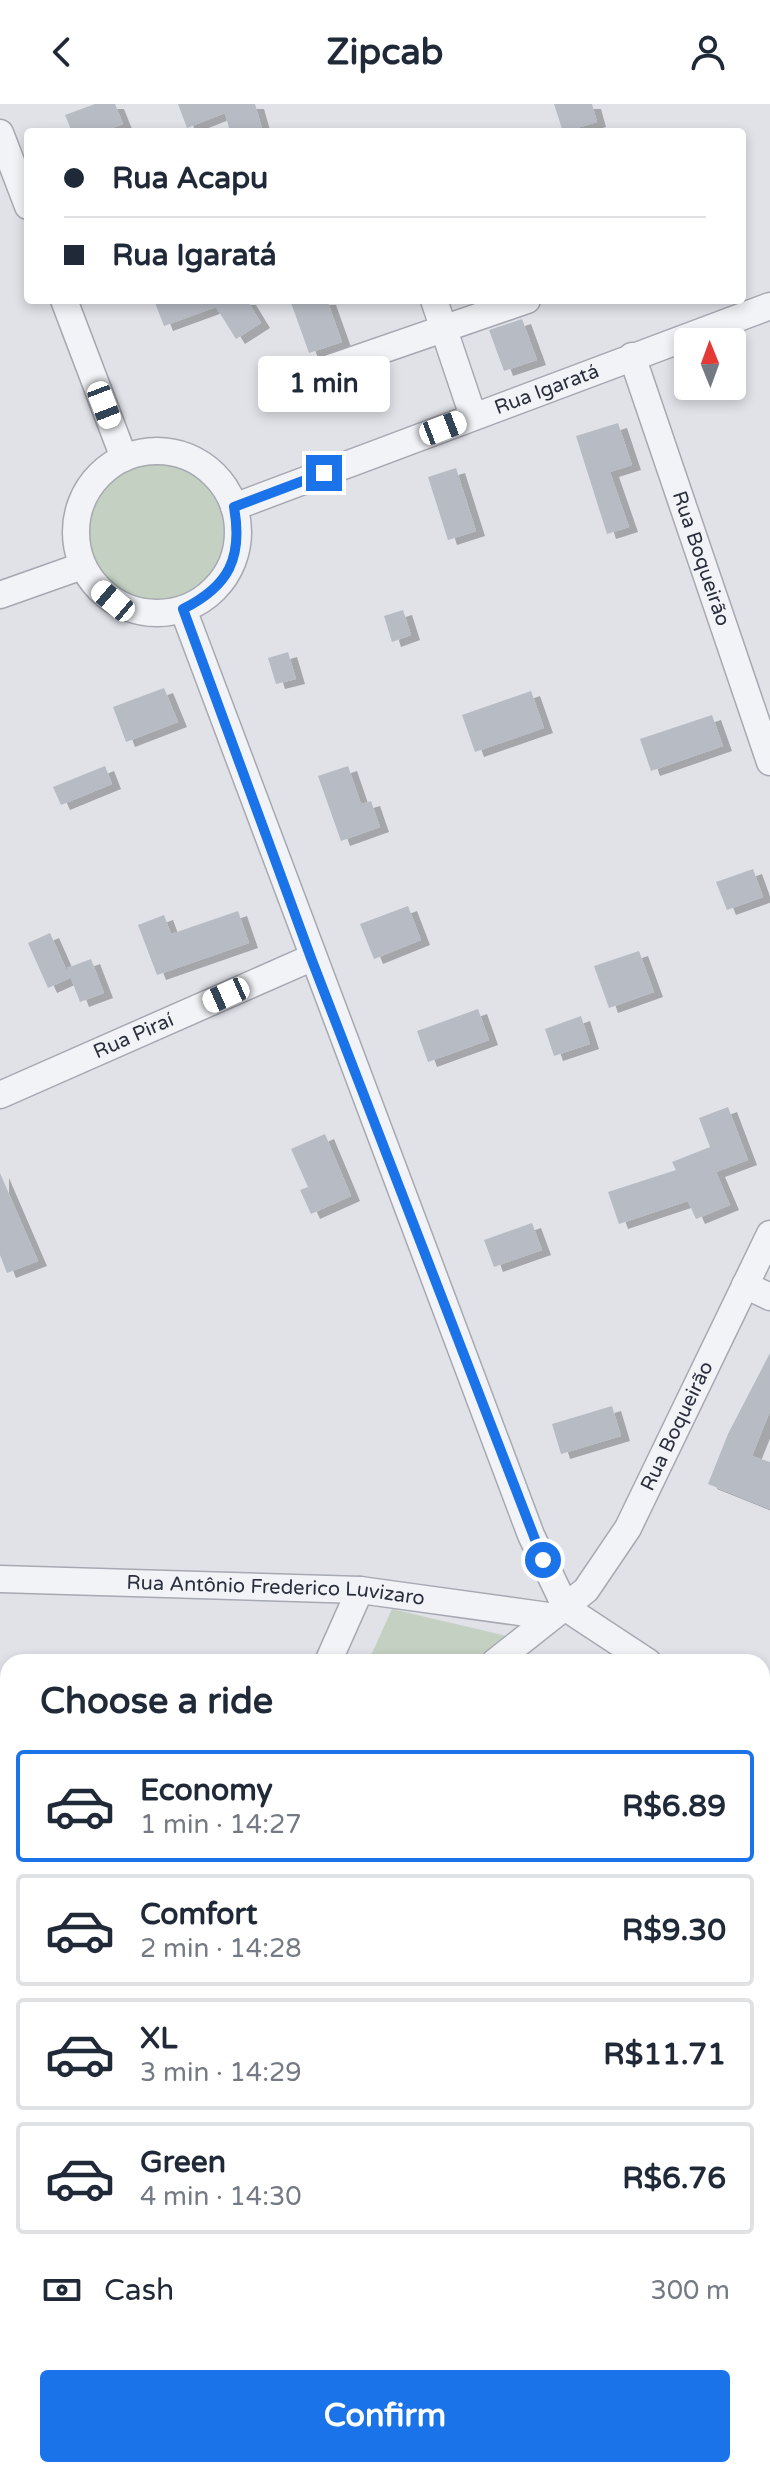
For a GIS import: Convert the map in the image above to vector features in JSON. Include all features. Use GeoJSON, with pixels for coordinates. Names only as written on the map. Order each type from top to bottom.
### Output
{"type":"FeatureCollection","features":[{"type":"Feature","properties":{"kind":"street"},"geometry":{"type":"LineString","coordinates":[[0,133],[24,196]]}},
{"type":"Feature","properties":{"kind":"street"},"geometry":{"type":"LineString","coordinates":[[66,304],[124,458]]}},
{"type":"Feature","properties":{"kind":"street"},"geometry":{"type":"LineString","coordinates":[[435,304],[473,416]]}},
{"type":"Feature","properties":{"kind":"street"},"geometry":{"type":"LineString","coordinates":[[324,370],[516,304]]}},
{"type":"Feature","properties":{"kind":"street","name":"Rua Igaratá"},"geometry":{"type":"LineString","coordinates":[[234,507],[770,306]]}},
{"type":"Feature","properties":{"kind":"street","name":"Rua Boqueirão"},"geometry":{"type":"LineString","coordinates":[[632,356],[770,762]]}},
{"type":"Feature","properties":{"kind":"street"},"geometry":{"type":"LineString","coordinates":[[150,451],[177,454],[202,465],[222,483],[234,507],[238,532],[235,557],[223,579],[205,598],[183,609],[159,614],[135,611],[113,601],[95,586],[82,566],[75,541],[81,503],[102,471],[124,458],[150,451]]}},
{"type":"Feature","properties":{"kind":"street"},"geometry":{"type":"LineString","coordinates":[[0,595],[82,566]]}},
{"type":"Feature","properties":{"kind":"street"},"geometry":{"type":"LineString","coordinates":[[183,609],[311,958],[531,1535],[557,1612],[633,1654]]}},
{"type":"Feature","properties":{"kind":"street","name":"Rua Piraí"},"geometry":{"type":"LineString","coordinates":[[0,1095],[311,958]]}},
{"type":"Feature","properties":{"kind":"street","name":"Rua Boqueirão"},"geometry":{"type":"LineString","coordinates":[[505,1654],[557,1612],[607,1564],[628,1528],[770,1234]]}},
{"type":"Feature","properties":{"kind":"street"},"geometry":{"type":"LineString","coordinates":[[745,1285],[770,1297]]}},
{"type":"Feature","properties":{"kind":"street","name":"Rua Antônio Frederico Luvizaro"},"geometry":{"type":"LineString","coordinates":[[0,1579],[360,1590],[557,1612]]}},
{"type":"Feature","properties":{"kind":"street"},"geometry":{"type":"LineString","coordinates":[[332,1654],[360,1590]]}},
{"type":"Feature","properties":{"kind":"green space"},"geometry":{"type":"Polygon","coordinates":[[[157,462],[183,468],[206,482],[220,505],[226,531],[220,557],[206,580],[183,594],[157,600],[131,594],[108,580],[94,557],[88,531],[94,505],[108,482],[131,468],[157,462]]]}},
{"type":"Feature","properties":{"kind":"green space"},"geometry":{"type":"Polygon","coordinates":[[[392,1609],[511,1637],[483,1654],[372,1654],[392,1609]]]}},
{"type":"Feature","properties":{"kind":"building"},"geometry":{"type":"Polygon","coordinates":[[[95,104],[115,104],[123,124],[112,128],[70,128],[65,115],[95,104]]]}},
{"type":"Feature","properties":{"kind":"building"},"geometry":{"type":"Polygon","coordinates":[[[178,104],[255,104],[262,128],[229,128],[225,113],[187,128],[178,104]]]}},
{"type":"Feature","properties":{"kind":"building"},"geometry":{"type":"Polygon","coordinates":[[[554,104],[592,104],[597,122],[577,128],[562,128],[554,104]]]}},
{"type":"Feature","properties":{"kind":"building"},"geometry":{"type":"Polygon","coordinates":[[[156,304],[249,304],[261,323],[236,339],[216,307],[164,326],[156,304]]]}},
{"type":"Feature","properties":{"kind":"building"},"geometry":{"type":"Polygon","coordinates":[[[291,304],[328,304],[342,342],[309,353],[291,304]]]}},
{"type":"Feature","properties":{"kind":"building"},"geometry":{"type":"Polygon","coordinates":[[[522,319],[537,360],[504,371],[489,330],[522,319]]]}},
{"type":"Feature","properties":{"kind":"building"},"geometry":{"type":"Polygon","coordinates":[[[618,423],[632,465],[610,472],[629,527],[607,534],[576,436],[618,423]]]}},
{"type":"Feature","properties":{"kind":"building"},"geometry":{"type":"Polygon","coordinates":[[[456,468],[476,531],[448,540],[428,477],[456,468]]]}},
{"type":"Feature","properties":{"kind":"building"},"geometry":{"type":"Polygon","coordinates":[[[403,610],[411,635],[392,642],[384,616],[403,610]]]}},
{"type":"Feature","properties":{"kind":"building"},"geometry":{"type":"Polygon","coordinates":[[[288,652],[296,679],[276,684],[268,658],[288,652]]]}},
{"type":"Feature","properties":{"kind":"building"},"geometry":{"type":"Polygon","coordinates":[[[164,688],[178,722],[126,742],[113,707],[164,688]]]}},
{"type":"Feature","properties":{"kind":"building"},"geometry":{"type":"Polygon","coordinates":[[[531,691],[544,728],[475,752],[462,715],[531,691]]]}},
{"type":"Feature","properties":{"kind":"building"},"geometry":{"type":"Polygon","coordinates":[[[712,715],[723,746],[651,771],[640,739],[712,715]]]}},
{"type":"Feature","properties":{"kind":"building"},"geometry":{"type":"Polygon","coordinates":[[[105,766],[112,784],[61,805],[53,787],[105,766]]]}},
{"type":"Feature","properties":{"kind":"building"},"geometry":{"type":"Polygon","coordinates":[[[348,766],[361,804],[371,801],[380,827],[341,841],[318,776],[348,766]]]}},
{"type":"Feature","properties":{"kind":"building"},"geometry":{"type":"Polygon","coordinates":[[[753,869],[763,897],[727,910],[716,882],[753,869]]]}},
{"type":"Feature","properties":{"kind":"building"},"geometry":{"type":"Polygon","coordinates":[[[408,906],[421,940],[374,959],[360,924],[408,906]]]}},
{"type":"Feature","properties":{"kind":"building"},"geometry":{"type":"Polygon","coordinates":[[[238,911],[249,943],[157,975],[138,925],[164,915],[171,934],[238,911]]]}},
{"type":"Feature","properties":{"kind":"building"},"geometry":{"type":"Polygon","coordinates":[[[50,933],[70,978],[48,988],[28,943],[50,933]]]}},
{"type":"Feature","properties":{"kind":"building"},"geometry":{"type":"Polygon","coordinates":[[[639,951],[654,992],[609,1008],[594,966],[639,951]]]}},
{"type":"Feature","properties":{"kind":"building"},"geometry":{"type":"Polygon","coordinates":[[[91,959],[104,993],[80,1002],[67,968],[91,959]]]}},
{"type":"Feature","properties":{"kind":"building"},"geometry":{"type":"Polygon","coordinates":[[[478,1009],[489,1040],[428,1062],[417,1031],[478,1009]]]}},
{"type":"Feature","properties":{"kind":"building"},"geometry":{"type":"Polygon","coordinates":[[[581,1016],[590,1044],[554,1056],[545,1029],[581,1016]]]}},
{"type":"Feature","properties":{"kind":"building"},"geometry":{"type":"Polygon","coordinates":[[[728,1107],[748,1160],[716,1172],[730,1205],[696,1219],[688,1201],[619,1224],[608,1192],[676,1170],[672,1162],[710,1147],[699,1118],[728,1107]]]}},
{"type":"Feature","properties":{"kind":"building"},"geometry":{"type":"Polygon","coordinates":[[[325,1134],[351,1196],[311,1214],[300,1190],[308,1187],[291,1149],[325,1134]]]}},
{"type":"Feature","properties":{"kind":"building"},"geometry":{"type":"Polygon","coordinates":[[[0,1173],[38,1261],[7,1273],[0,1255],[0,1173]]]}},
{"type":"Feature","properties":{"kind":"building"},"geometry":{"type":"Polygon","coordinates":[[[532,1223],[542,1250],[494,1267],[484,1240],[532,1223]]]}},
{"type":"Feature","properties":{"kind":"building"},"geometry":{"type":"Polygon","coordinates":[[[770,1353],[770,1411],[752,1456],[770,1462],[770,1509],[708,1484],[728,1434],[770,1353]]]}},
{"type":"Feature","properties":{"kind":"building"},"geometry":{"type":"Polygon","coordinates":[[[612,1406],[621,1436],[561,1454],[552,1424],[612,1406]]]}},
{"type":"Feature","properties":{"kind":"route"},"geometry":{"type":"LineString","coordinates":[[324,473],[234,507],[238,532],[235,557],[223,579],[205,598],[183,609],[311,958],[543,1560]]}}]}
